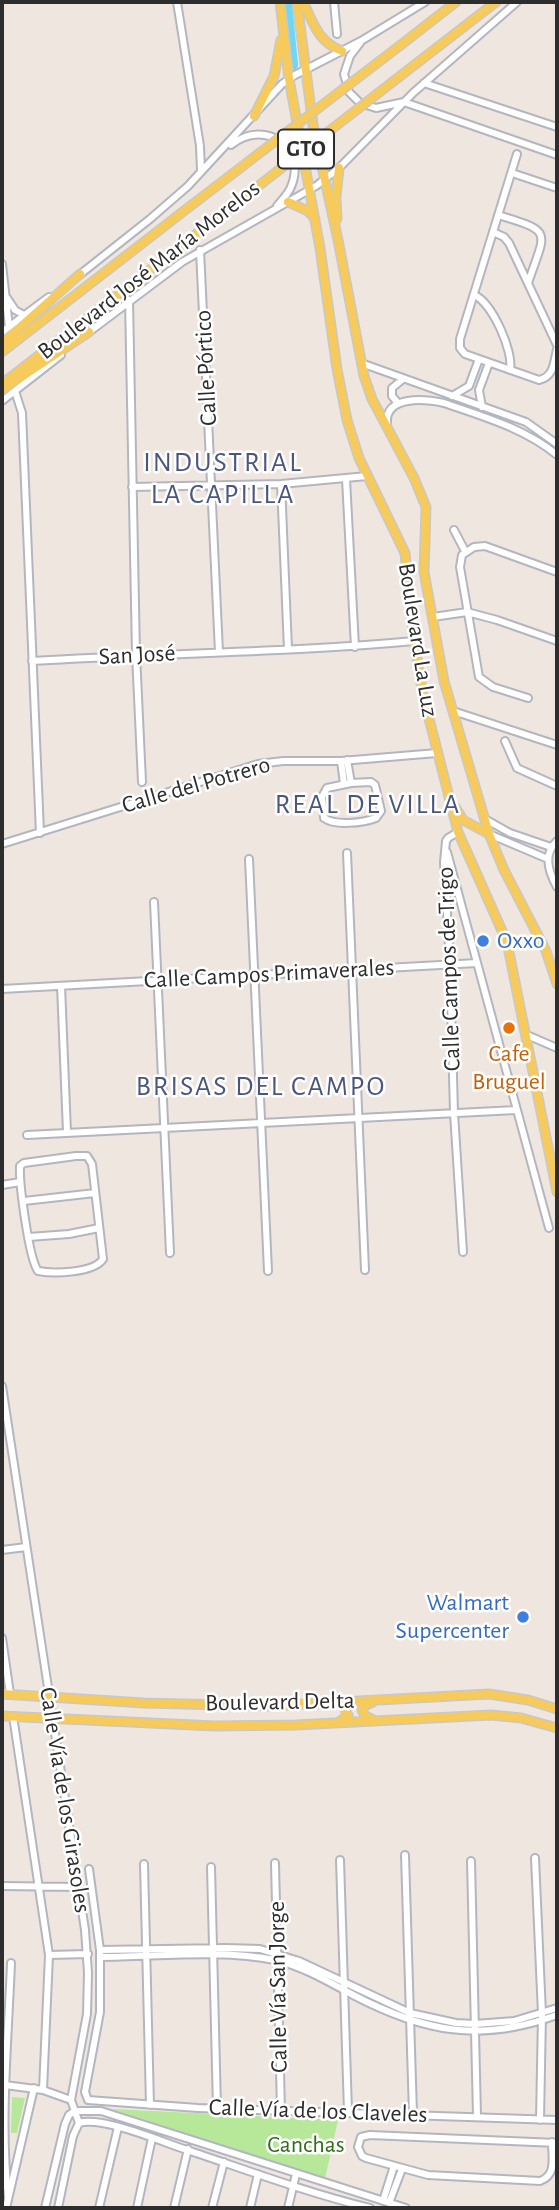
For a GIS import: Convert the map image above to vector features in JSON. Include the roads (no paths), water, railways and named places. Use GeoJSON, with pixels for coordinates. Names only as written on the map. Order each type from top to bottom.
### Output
{"type":"FeatureCollection","features":[{"type":"Feature","properties":{"kind":"main road","name":"Boulevard La Luz"},"geometry":{"type":"LineString","coordinates":[[280,2],[289,79],[316,220],[351,437],[405,553],[420,680],[458,832],[507,942],[554,1158],[557,1192]]}},
{"type":"Feature","properties":{"kind":"main road","name":"Boulevard La Luz"},"geometry":{"type":"LineString","coordinates":[[297,2],[324,181],[361,363],[372,399],[424,499],[427,515],[424,572],[444,681],[489,834],[504,870],[546,951],[557,984]]}},
{"type":"Feature","properties":{"kind":"main road"},"geometry":{"type":"LineString","coordinates":[[303,2],[316,32],[330,46],[342,51]]}},
{"type":"Feature","properties":{"kind":"main road","name":"Boulevard José María Morelos"},"geometry":{"type":"LineString","coordinates":[[2,352],[456,2]]}},
{"type":"Feature","properties":{"kind":"main road","name":"Boulevard José María Morelos"},"geometry":{"type":"LineString","coordinates":[[2,384],[496,2]]}},
{"type":"Feature","properties":{"kind":"main road"},"geometry":{"type":"LineString","coordinates":[[254,116],[274,76],[283,26]]}},
{"type":"Feature","properties":{"kind":"main road"},"geometry":{"type":"LineString","coordinates":[[338,240],[336,197],[339,168]]}},
{"type":"Feature","properties":{"kind":"main road"},"geometry":{"type":"LineString","coordinates":[[288,202],[308,211],[316,220]]}},
{"type":"Feature","properties":{"kind":"main road"},"geometry":{"type":"LineString","coordinates":[[2,342],[80,274]]}},
{"type":"Feature","properties":{"kind":"main road"},"geometry":{"type":"LineString","coordinates":[[2,390],[89,332]]}},
{"type":"Feature","properties":{"kind":"main road"},"geometry":{"type":"LineString","coordinates":[[408,574],[424,572]]}},
{"type":"Feature","properties":{"kind":"main road"},"geometry":{"type":"LineString","coordinates":[[449,798],[463,820],[489,834]]}},
{"type":"Feature","properties":{"kind":"main road"},"geometry":{"type":"LineString","coordinates":[[458,832],[474,827],[484,819]]}},
{"type":"Feature","properties":{"kind":"main road","name":"Boulevard Delta"},"geometry":{"type":"LineString","coordinates":[[6,1694],[144,1703],[267,1706],[489,1694],[528,1700],[557,1709]]}},
{"type":"Feature","properties":{"kind":"main road"},"geometry":{"type":"LineString","coordinates":[[375,1720],[365,1716],[362,1710],[364,1706],[376,1701]]}},
{"type":"Feature","properties":{"kind":"main road"},"geometry":{"type":"LineString","coordinates":[[339,1722],[348,1715],[341,1702]]}},
{"type":"Feature","properties":{"kind":"main road","name":"Boulevard Delta"},"geometry":{"type":"LineString","coordinates":[[2,1716],[214,1726],[296,1725],[491,1715],[521,1718],[557,1728]]}},
{"type":"Feature","properties":{"kind":"street"},"geometry":{"type":"LineString","coordinates":[[177,2],[200,146],[201,172]]}},
{"type":"Feature","properties":{"kind":"street"},"geometry":{"type":"LineString","coordinates":[[334,2],[337,34]]}},
{"type":"Feature","properties":{"kind":"street"},"geometry":{"type":"LineString","coordinates":[[2,332],[150,219],[201,172],[289,79],[362,41],[425,2]]}},
{"type":"Feature","properties":{"kind":"street"},"geometry":{"type":"LineString","coordinates":[[2,401],[129,300],[200,250],[324,181],[424,83],[517,2]]}},
{"type":"Feature","properties":{"kind":"street"},"geometry":{"type":"LineString","coordinates":[[362,41],[346,65],[345,81],[349,92],[360,103],[369,107],[404,102],[557,155]]}},
{"type":"Feature","properties":{"kind":"street"},"geometry":{"type":"LineString","coordinates":[[424,83],[557,127]]}},
{"type":"Feature","properties":{"kind":"street"},"geometry":{"type":"LineString","coordinates":[[210,162],[234,142],[249,134],[258,132],[278,138],[286,147],[292,161],[294,178],[274,209]]}},
{"type":"Feature","properties":{"kind":"street"},"geometry":{"type":"LineString","coordinates":[[493,232],[508,241],[557,347],[551,373],[544,380],[465,354],[459,344],[498,215],[517,155]]}},
{"type":"Feature","properties":{"kind":"street"},"geometry":{"type":"LineString","coordinates":[[512,173],[557,188]]}},
{"type":"Feature","properties":{"kind":"street"},"geometry":{"type":"LineString","coordinates":[[498,215],[533,226],[540,232],[542,241],[528,284]]}},
{"type":"Feature","properties":{"kind":"street","name":"Calle Pórtico"},"geometry":{"type":"LineString","coordinates":[[200,250],[219,652]]}},
{"type":"Feature","properties":{"kind":"street"},"geometry":{"type":"LineString","coordinates":[[2,264],[9,327]]}},
{"type":"Feature","properties":{"kind":"street"},"geometry":{"type":"LineString","coordinates":[[474,295],[486,303],[505,340],[512,357],[510,370]]}},
{"type":"Feature","properties":{"kind":"street"},"geometry":{"type":"LineString","coordinates":[[6,297],[11,305],[24,315]]}},
{"type":"Feature","properties":{"kind":"street"},"geometry":{"type":"LineString","coordinates":[[129,300],[136,654],[142,782]]}},
{"type":"Feature","properties":{"kind":"street"},"geometry":{"type":"LineString","coordinates":[[452,396],[469,386],[479,359]]}},
{"type":"Feature","properties":{"kind":"street"},"geometry":{"type":"LineString","coordinates":[[361,363],[526,422],[557,444]]}},
{"type":"Feature","properties":{"kind":"street"},"geometry":{"type":"LineString","coordinates":[[479,415],[482,407],[478,390],[489,363]]}},
{"type":"Feature","properties":{"kind":"street"},"geometry":{"type":"LineString","coordinates":[[398,403],[392,396],[392,388],[403,379]]}},
{"type":"Feature","properties":{"kind":"street"},"geometry":{"type":"LineString","coordinates":[[469,386],[478,390]]}},
{"type":"Feature","properties":{"kind":"street"},"geometry":{"type":"LineString","coordinates":[[15,391],[22,413],[40,833]]}},
{"type":"Feature","properties":{"kind":"street"},"geometry":{"type":"LineString","coordinates":[[387,429],[387,411],[398,403],[432,400],[530,435],[557,455]]}},
{"type":"Feature","properties":{"kind":"street"},"geometry":{"type":"LineString","coordinates":[[132,487],[281,484],[368,476]]}},
{"type":"Feature","properties":{"kind":"street"},"geometry":{"type":"LineString","coordinates":[[346,478],[355,647]]}},
{"type":"Feature","properties":{"kind":"street"},"geometry":{"type":"LineString","coordinates":[[281,484],[288,649]]}},
{"type":"Feature","properties":{"kind":"street"},"geometry":{"type":"LineString","coordinates":[[454,530],[465,551]]}},
{"type":"Feature","properties":{"kind":"street"},"geometry":{"type":"LineString","coordinates":[[528,698],[493,687],[479,677],[460,568],[462,555],[465,551],[485,546],[557,572]]}},
{"type":"Feature","properties":{"kind":"street"},"geometry":{"type":"LineString","coordinates":[[433,617],[467,612],[557,641]]}},
{"type":"Feature","properties":{"kind":"street","name":"San José"},"geometry":{"type":"LineString","coordinates":[[32,661],[136,654],[355,647],[414,641]]}},
{"type":"Feature","properties":{"kind":"street"},"geometry":{"type":"LineString","coordinates":[[453,711],[557,745]]}},
{"type":"Feature","properties":{"kind":"street"},"geometry":{"type":"LineString","coordinates":[[505,741],[517,768],[557,786]]}},
{"type":"Feature","properties":{"kind":"street","name":"Calle del Potrero"},"geometry":{"type":"LineString","coordinates":[[2,844],[258,764],[438,753]]}},
{"type":"Feature","properties":{"kind":"street"},"geometry":{"type":"LineString","coordinates":[[344,760],[347,783]]}},
{"type":"Feature","properties":{"kind":"street"},"geometry":{"type":"LineString","coordinates":[[347,783],[374,784],[381,811],[376,818],[368,821],[326,820],[322,811],[324,790],[347,783]]}},
{"type":"Feature","properties":{"kind":"street"},"geometry":{"type":"LineString","coordinates":[[484,819],[551,847]]}},
{"type":"Feature","properties":{"kind":"street","name":"Calle Campos de Trigo"},"geometry":{"type":"LineString","coordinates":[[458,832],[448,838],[445,846],[445,892],[463,1252]]}},
{"type":"Feature","properties":{"kind":"street"},"geometry":{"type":"LineString","coordinates":[[507,841],[510,832]]}},
{"type":"Feature","properties":{"kind":"street"},"geometry":{"type":"LineString","coordinates":[[489,834],[548,859]]}},
{"type":"Feature","properties":{"kind":"street"},"geometry":{"type":"LineString","coordinates":[[557,841],[551,847],[548,859],[550,873],[557,887]]}},
{"type":"Feature","properties":{"kind":"street"},"geometry":{"type":"LineString","coordinates":[[445,846],[549,1228]]}},
{"type":"Feature","properties":{"kind":"street"},"geometry":{"type":"LineString","coordinates":[[347,853],[365,1270]]}},
{"type":"Feature","properties":{"kind":"street"},"geometry":{"type":"LineString","coordinates":[[249,859],[268,1271]]}},
{"type":"Feature","properties":{"kind":"street"},"geometry":{"type":"LineString","coordinates":[[154,902],[170,1253]]}},
{"type":"Feature","properties":{"kind":"street","name":"Calle Campos Primaverales"},"geometry":{"type":"LineString","coordinates":[[2,989],[477,963]]}},
{"type":"Feature","properties":{"kind":"street"},"geometry":{"type":"LineString","coordinates":[[61,986],[67,1132]]}},
{"type":"Feature","properties":{"kind":"street"},"geometry":{"type":"LineString","coordinates":[[527,1035],[557,1048]]}},
{"type":"Feature","properties":{"kind":"street"},"geometry":{"type":"LineString","coordinates":[[27,1135],[516,1110]]}},
{"type":"Feature","properties":{"kind":"street"},"geometry":{"type":"LineString","coordinates":[[83,1156],[90,1159],[104,1255],[100,1264],[62,1272],[42,1272],[36,1269],[20,1182],[22,1164],[83,1156]]}},
{"type":"Feature","properties":{"kind":"street"},"geometry":{"type":"LineString","coordinates":[[2,1185],[20,1182]]}},
{"type":"Feature","properties":{"kind":"street"},"geometry":{"type":"LineString","coordinates":[[24,1201],[95,1193]]}},
{"type":"Feature","properties":{"kind":"street"},"geometry":{"type":"LineString","coordinates":[[29,1237],[69,1234],[99,1228]]}},
{"type":"Feature","properties":{"kind":"street","name":"Calle Vía de los Girasoles"},"geometry":{"type":"LineString","coordinates":[[2,1386],[88,1954],[87,2014],[71,2100]]}},
{"type":"Feature","properties":{"kind":"street"},"geometry":{"type":"LineString","coordinates":[[2,1550],[26,1547]]}},
{"type":"Feature","properties":{"kind":"street"},"geometry":{"type":"LineString","coordinates":[[2,1638],[6,1694]]}},
{"type":"Feature","properties":{"kind":"street"},"geometry":{"type":"LineString","coordinates":[[13,1716],[49,1955],[43,2090]]}},
{"type":"Feature","properties":{"kind":"street"},"geometry":{"type":"LineString","coordinates":[[405,1855],[413,2114]]}},
{"type":"Feature","properties":{"kind":"street"},"geometry":{"type":"LineString","coordinates":[[535,1858],[542,2017],[540,2120]]}},
{"type":"Feature","properties":{"kind":"street"},"geometry":{"type":"LineString","coordinates":[[340,1860],[348,2112]]}},
{"type":"Feature","properties":{"kind":"street"},"geometry":{"type":"LineString","coordinates":[[471,1861],[477,2116]]}},
{"type":"Feature","properties":{"kind":"street","name":"Calle Vía San Jorge"},"geometry":{"type":"LineString","coordinates":[[275,1863],[281,2111]]}},
{"type":"Feature","properties":{"kind":"street"},"geometry":{"type":"LineString","coordinates":[[144,1864],[150,2105]]}},
{"type":"Feature","properties":{"kind":"street"},"geometry":{"type":"LineString","coordinates":[[211,1867],[217,2108]]}},
{"type":"Feature","properties":{"kind":"street"},"geometry":{"type":"LineString","coordinates":[[89,1869],[100,1954],[260,1949],[410,2017],[475,2027],[557,2015]]}},
{"type":"Feature","properties":{"kind":"street"},"geometry":{"type":"LineString","coordinates":[[2,1886],[79,1887]]}},
{"type":"Feature","properties":{"kind":"street"},"geometry":{"type":"LineString","coordinates":[[49,1955],[88,1954]]}},
{"type":"Feature","properties":{"kind":"street","name":"Calle Vía de los Claveles"},"geometry":{"type":"LineString","coordinates":[[100,1954],[100,2021],[85,2092],[86,2098],[91,2101],[281,2111],[557,2120]]}},
{"type":"Feature","properties":{"kind":"street"},"geometry":{"type":"LineString","coordinates":[[8,2197],[4,2085],[11,1963]]}},
{"type":"Feature","properties":{"kind":"street"},"geometry":{"type":"LineString","coordinates":[[542,2017],[557,2008]]}},
{"type":"Feature","properties":{"kind":"street"},"geometry":{"type":"LineString","coordinates":[[4,2085],[43,2090],[71,2100],[79,2123],[73,2136],[58,2208]]}},
{"type":"Feature","properties":{"kind":"street"},"geometry":{"type":"LineString","coordinates":[[6,2208],[34,2088]]}},
{"type":"Feature","properties":{"kind":"street"},"geometry":{"type":"LineString","coordinates":[[45,2208],[65,2124],[75,2110],[101,2111],[406,2208]]}},
{"type":"Feature","properties":{"kind":"street"},"geometry":{"type":"LineString","coordinates":[[79,2123],[86,2121],[118,2127],[326,2196],[344,2205],[370,2208]]}},
{"type":"Feature","properties":{"kind":"street"},"geometry":{"type":"LineString","coordinates":[[99,2208],[118,2127]]}},
{"type":"Feature","properties":{"kind":"street"},"geometry":{"type":"LineString","coordinates":[[370,2135],[555,2143],[552,2171],[550,2176],[543,2180],[437,2176],[402,2169],[362,2156],[358,2147],[361,2137],[370,2135]]}},
{"type":"Feature","properties":{"kind":"street"},"geometry":{"type":"LineString","coordinates":[[137,2208],[152,2138]]}},
{"type":"Feature","properties":{"kind":"street"},"geometry":{"type":"LineString","coordinates":[[174,2208],[190,2141]]}},
{"type":"Feature","properties":{"kind":"street"},"geometry":{"type":"LineString","coordinates":[[212,2208],[224,2162]]}},
{"type":"Feature","properties":{"kind":"street"},"geometry":{"type":"LineString","coordinates":[[386,2202],[394,2166]]}},
{"type":"Feature","properties":{"kind":"street"},"geometry":{"type":"LineString","coordinates":[[386,2202],[402,2169]]}},
{"type":"Feature","properties":{"kind":"street"},"geometry":{"type":"LineString","coordinates":[[250,2208],[258,2174]]}},
{"type":"Feature","properties":{"kind":"street"},"geometry":{"type":"LineString","coordinates":[[288,2208],[296,2174]]}},
{"type":"Feature","properties":{"kind":"street"},"geometry":{"type":"LineString","coordinates":[[326,2196],[329,2185]]}},
{"type":"Feature","properties":{"kind":"street"},"geometry":{"type":"LineString","coordinates":[[344,2205],[349,2192]]}},
{"type":"Feature","properties":{"kind":"waterway"},"geometry":{"type":"LineString","coordinates":[[287,2],[293,65]]}},
{"type":"Feature","properties":{"kind":"place","name":"Oxxo"},"geometry":{"type":"Point","coordinates":[483,941]}},
{"type":"Feature","properties":{"kind":"place","name":"Cafe Bruguel"},"geometry":{"type":"Point","coordinates":[509,1028]}},
{"type":"Feature","properties":{"kind":"place","name":"Walmart Supercenter"},"geometry":{"type":"Point","coordinates":[523,1617]}},
{"type":"Feature","properties":{"kind":"district","name":"INDUSTRIAL LA CAPILLA"},"geometry":{"type":"Point","coordinates":[223,479]}},
{"type":"Feature","properties":{"kind":"district","name":"REAL DE VILLA"},"geometry":{"type":"Point","coordinates":[368,805]}},
{"type":"Feature","properties":{"kind":"district","name":"BRISAS DEL CAMPO"},"geometry":{"type":"Point","coordinates":[261,1087]}},
{"type":"Feature","properties":{"kind":"park label","name":"Canchas"},"geometry":{"type":"Point","coordinates":[306,2145]}}]}
